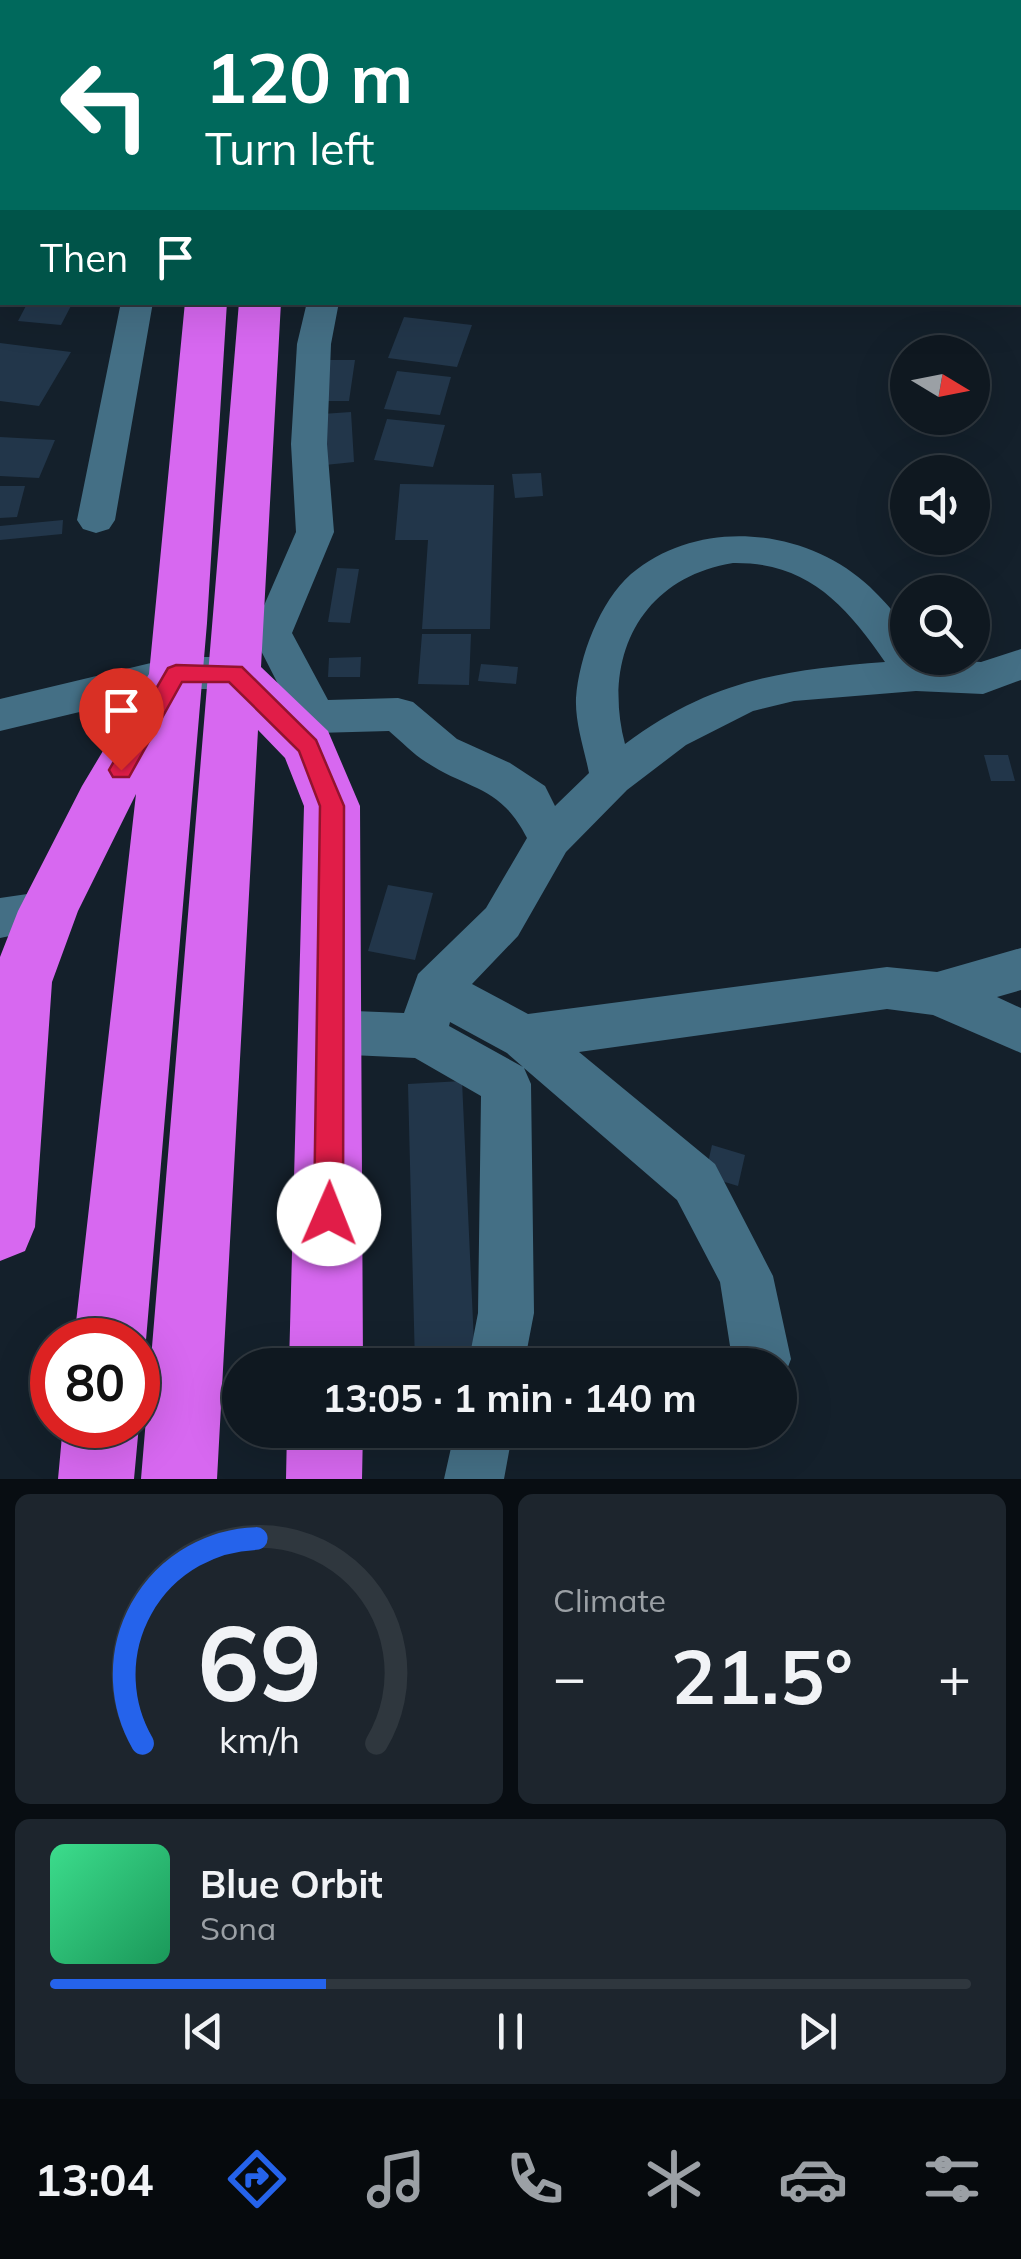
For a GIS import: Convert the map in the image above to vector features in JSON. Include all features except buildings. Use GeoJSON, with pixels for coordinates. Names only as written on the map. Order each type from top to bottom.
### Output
{"type":"FeatureCollection","features":[{"type":"Feature","properties":{"kind":"highway"},"geometry":{"type":"LineString","coordinates":[[179,1479],[205,673],[206,305]]}},
{"type":"Feature","properties":{"kind":"highway"},"geometry":{"type":"LineString","coordinates":[[113,1318],[260,305]]}},
{"type":"Feature","properties":{"kind":"highway"},"geometry":{"type":"LineString","coordinates":[[0,1227],[24,914],[102,802],[205,673]]}},
{"type":"Feature","properties":{"kind":"highway"},"geometry":{"type":"LineString","coordinates":[[205,673],[308,746],[332,806],[326,1348]]}},
{"type":"Feature","properties":{"kind":"highway"},"geometry":{"type":"LineString","coordinates":[[96,1479],[99,1448]]}},
{"type":"Feature","properties":{"kind":"highway"},"geometry":{"type":"LineString","coordinates":[[324,1479],[325,1448]]}},
{"type":"Feature","properties":{"kind":"street"},"geometry":{"type":"LineString","coordinates":[[96,520],[137,305]]}},
{"type":"Feature","properties":{"kind":"street"},"geometry":{"type":"LineString","coordinates":[[322,305],[314,344],[309,444],[315,532],[272,633],[316,717],[398,714],[442,751],[495,774],[529,799],[550,839]]}},
{"type":"Feature","properties":{"kind":"street"},"geometry":{"type":"LineString","coordinates":[[612,778],[596,698],[608,640],[646,582],[697,556],[756,547],[817,566],[866,603],[890,638]]}},
{"type":"Feature","properties":{"kind":"street"},"geometry":{"type":"LineString","coordinates":[[428,1012],[502,922],[550,839],[612,778],[671,734],[742,698],[794,685],[916,675],[983,678],[1021,664]]}},
{"type":"Feature","properties":{"kind":"street"},"geometry":{"type":"LineString","coordinates":[[0,715],[205,673]]}},
{"type":"Feature","properties":{"kind":"street"},"geometry":{"type":"LineString","coordinates":[[937,994],[1021,970]]}},
{"type":"Feature","properties":{"kind":"street"},"geometry":{"type":"LineString","coordinates":[[330,1032],[428,1012],[524,1037],[888,988],[937,994],[1021,1031]]}},
{"type":"Feature","properties":{"kind":"street"},"geometry":{"type":"LineString","coordinates":[[428,1012],[506,1084],[506,1314],[499,1348]]}},
{"type":"Feature","properties":{"kind":"street"},"geometry":{"type":"LineString","coordinates":[[524,1037],[696,1182],[746,1276],[762,1348]]}},
{"type":"Feature","properties":{"kind":"street"},"geometry":{"type":"LineString","coordinates":[[474,1479],[480,1448]]}},
{"type":"Feature","properties":{"kind":"route"},"geometry":{"type":"LineString","coordinates":[[121,770],[176,674],[234,673],[308,746],[332,806],[329,1214]]}}]}
